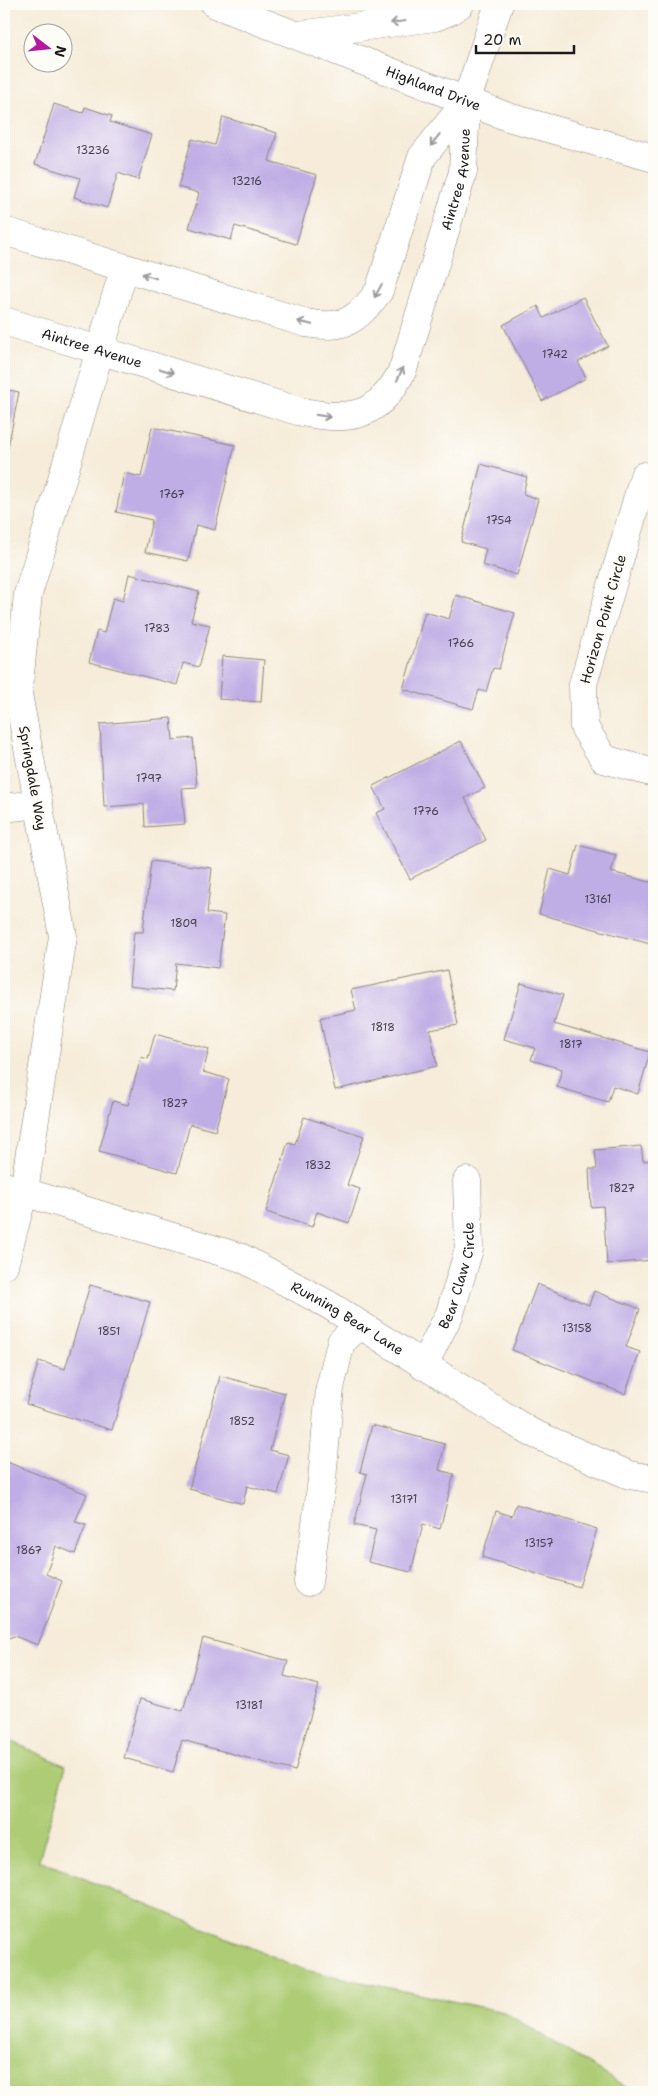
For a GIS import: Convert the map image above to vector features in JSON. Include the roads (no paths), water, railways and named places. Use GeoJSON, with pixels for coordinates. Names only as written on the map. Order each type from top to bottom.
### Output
{"type":"FeatureCollection","features":[{"type":"Feature","properties":{"kind":"street","name":"Highland Drive"},"geometry":{"type":"LineString","coordinates":[[216,4],[508,117],[654,158]]}},
{"type":"Feature","properties":{"kind":"street"},"geometry":{"type":"LineString","coordinates":[[296,35],[435,17],[452,10],[460,4]]}},
{"type":"Feature","properties":{"kind":"street"},"geometry":{"type":"LineString","coordinates":[[466,102],[499,4]]}},
{"type":"Feature","properties":{"kind":"street","name":"Aintree Avenue"},"geometry":{"type":"LineString","coordinates":[[4,231],[306,323],[338,326],[352,320],[367,307],[379,291],[422,157],[466,102]]}},
{"type":"Feature","properties":{"kind":"street","name":"Aintree Avenue"},"geometry":{"type":"LineString","coordinates":[[4,320],[298,411],[335,418],[353,416],[369,410],[383,400],[395,386],[409,351],[463,172],[466,102]]}},
{"type":"Feature","properties":{"kind":"street","name":"Springdale Way"},"geometry":{"type":"LineString","coordinates":[[4,1265],[14,1188],[62,936],[18,694],[28,594],[98,350],[124,269]]}},
{"type":"Feature","properties":{"kind":"street","name":"Horizon Point Circle"},"geometry":{"type":"LineString","coordinates":[[644,476],[583,684],[584,727],[604,759],[654,773]]}},
{"type":"Feature","properties":{"kind":"street"},"geometry":{"type":"LineString","coordinates":[[4,808],[38,804]]}},
{"type":"Feature","properties":{"kind":"street","name":"Bear Claw Circle"},"geometry":{"type":"LineString","coordinates":[[423,1366],[450,1313],[469,1249],[466,1181]]}},
{"type":"Feature","properties":{"kind":"street","name":"Running Bear Lane"},"geometry":{"type":"LineString","coordinates":[[14,1188],[242,1258],[329,1305],[530,1432],[629,1475],[654,1479]]}},
{"type":"Feature","properties":{"kind":"street"},"geometry":{"type":"LineString","coordinates":[[308,1582],[322,1480],[330,1388],[342,1342],[360,1325]]}}]}
